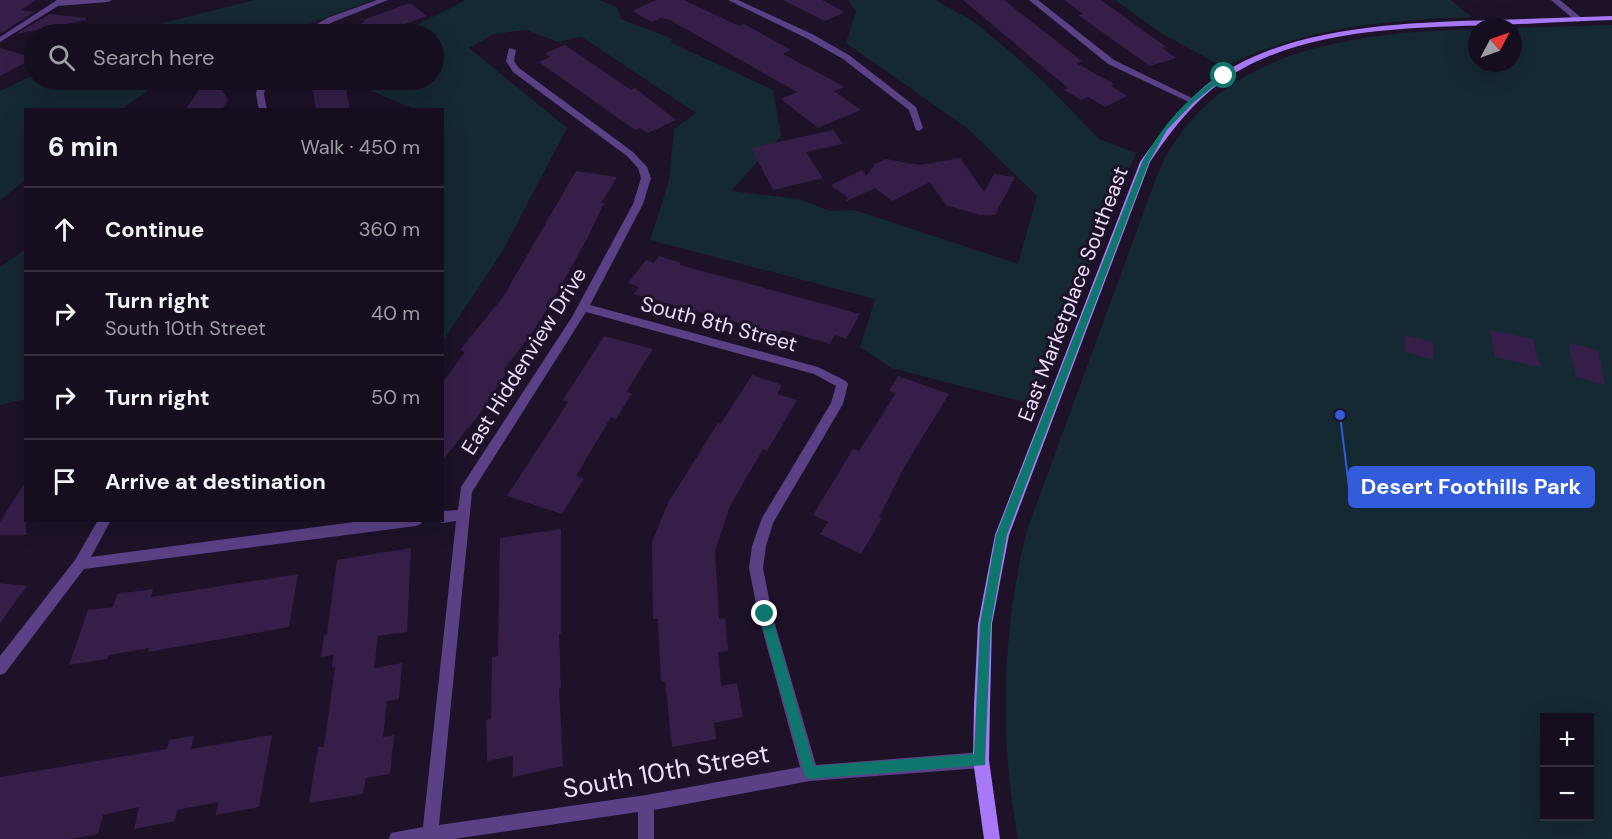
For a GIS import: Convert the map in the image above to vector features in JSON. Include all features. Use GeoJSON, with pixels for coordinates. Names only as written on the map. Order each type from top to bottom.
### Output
{"type":"FeatureCollection","features":[{"type":"Feature","properties":{"kind":"street"},"geometry":{"type":"LineString","coordinates":[[25,24],[59,2],[108,0]]}},
{"type":"Feature","properties":{"kind":"street"},"geometry":{"type":"LineString","coordinates":[[323,24],[384,0]]}},
{"type":"Feature","properties":{"kind":"street"},"geometry":{"type":"LineString","coordinates":[[732,0],[809,36],[846,57],[913,110],[919,128]]}},
{"type":"Feature","properties":{"kind":"street"},"geometry":{"type":"LineString","coordinates":[[1033,0],[1111,62],[1192,100]]}},
{"type":"Feature","properties":{"kind":"street"},"geometry":{"type":"LineString","coordinates":[[1554,0],[1580,20]]}},
{"type":"Feature","properties":{"kind":"street","name":"East Marketplace Southeast"},"geometry":{"type":"LineString","coordinates":[[992,839],[981,760],[985,624],[1002,535],[1145,162],[1164,129],[1192,100],[1231,71],[1264,55],[1334,35],[1414,24],[1612,18]]}},
{"type":"Feature","properties":{"kind":"street"},"geometry":{"type":"LineString","coordinates":[[0,40],[24,25]]}},
{"type":"Feature","properties":{"kind":"street","name":"East Hiddenview Drive"},"geometry":{"type":"LineString","coordinates":[[430,834],[466,491],[583,307],[638,204],[646,178],[642,166],[630,153],[516,70],[510,61],[512,50]]}},
{"type":"Feature","properties":{"kind":"street"},"geometry":{"type":"LineString","coordinates":[[261,90],[263,108]]}},
{"type":"Feature","properties":{"kind":"street","name":"South 8th Street"},"geometry":{"type":"LineString","coordinates":[[583,307],[818,371],[842,384],[837,404],[767,522],[759,546],[756,568],[765,614],[810,773]]}},
{"type":"Feature","properties":{"kind":"street"},"geometry":{"type":"LineString","coordinates":[[444,517],[462,515]]}},
{"type":"Feature","properties":{"kind":"street"},"geometry":{"type":"LineString","coordinates":[[0,668],[80,564],[104,522]]}},
{"type":"Feature","properties":{"kind":"street"},"geometry":{"type":"LineString","coordinates":[[80,564],[402,522]]}},
{"type":"Feature","properties":{"kind":"street","name":"South 10th Street"},"geometry":{"type":"LineString","coordinates":[[397,839],[646,803],[810,773],[981,760]]}},
{"type":"Feature","properties":{"kind":"street"},"geometry":{"type":"LineString","coordinates":[[646,803],[646,839]]}},
{"type":"Feature","properties":{"kind":"shaded area"},"geometry":{"type":"Polygon","coordinates":[[[254,0],[373,0],[309,24],[159,24],[254,0]]]}},
{"type":"Feature","properties":{"kind":"shaded area"},"geometry":{"type":"Polygon","coordinates":[[[466,0],[600,0],[617,7],[621,19],[673,39],[670,42],[773,90],[781,136],[731,191],[799,199],[830,211],[855,210],[1018,264],[1037,196],[967,128],[846,43],[856,12],[848,0],[935,0],[973,21],[1008,50],[1044,82],[1099,139],[1136,153],[1032,404],[891,368],[860,347],[875,299],[650,240],[669,181],[674,129],[696,113],[582,37],[558,42],[526,30],[494,34],[469,48],[567,128],[502,252],[444,339],[444,108],[412,108],[369,90],[444,90],[444,24],[419,24],[466,0]]]}},
{"type":"Feature","properties":{"kind":"shaded area"},"geometry":{"type":"Polygon","coordinates":[[[1115,0],[1451,0],[1472,17],[1344,28],[1285,43],[1223,67],[1159,32],[1115,0]]]}},
{"type":"Feature","properties":{"kind":"shaded area"},"geometry":{"type":"Polygon","coordinates":[[[1612,25],[1612,839],[1018,839],[1008,762],[1006,685],[1012,609],[1026,533],[1159,170],[1185,129],[1216,96],[1253,72],[1294,54],[1338,43],[1384,35],[1468,29],[1468,72],[1522,72],[1522,28],[1612,25]]]}},
{"type":"Feature","properties":{"kind":"shaded area"},"geometry":{"type":"Polygon","coordinates":[[[24,80],[24,90],[149,90],[122,108],[24,108],[24,180],[0,201],[0,91],[24,80]]]}},
{"type":"Feature","properties":{"kind":"shaded area"},"geometry":{"type":"Polygon","coordinates":[[[24,251],[24,399],[0,405],[0,267],[24,251]]]}},
{"type":"Feature","properties":{"kind":"building"},"geometry":{"type":"Polygon","coordinates":[[[0,0],[36,0],[21,10],[34,12],[0,34],[0,0]]]}},
{"type":"Feature","properties":{"kind":"building"},"geometry":{"type":"Polygon","coordinates":[[[656,0],[684,0],[739,26],[744,24],[791,50],[783,54],[845,87],[834,91],[861,110],[818,128],[781,99],[797,92],[670,20],[661,18],[652,22],[632,11],[656,0]]]}},
{"type":"Feature","properties":{"kind":"building"},"geometry":{"type":"Polygon","coordinates":[[[783,0],[822,0],[845,12],[825,21],[783,0]]]}},
{"type":"Feature","properties":{"kind":"building"},"geometry":{"type":"Polygon","coordinates":[[[963,0],[1004,0],[1082,61],[1076,63],[1114,84],[1111,86],[1127,96],[1105,107],[1088,97],[1081,100],[1064,90],[1068,88],[963,0]]]}},
{"type":"Feature","properties":{"kind":"building"},"geometry":{"type":"Polygon","coordinates":[[[1064,0],[1101,0],[1166,47],[1162,48],[1176,58],[1150,66],[1078,15],[1083,14],[1064,0]]]}},
{"type":"Feature","properties":{"kind":"building"},"geometry":{"type":"Polygon","coordinates":[[[410,3],[427,16],[405,24],[360,24],[365,22],[363,20],[410,3]]]}},
{"type":"Feature","properties":{"kind":"building"},"geometry":{"type":"Polygon","coordinates":[[[50,14],[86,18],[86,20],[66,24],[33,24],[50,14]]]}},
{"type":"Feature","properties":{"kind":"building"},"geometry":{"type":"Polygon","coordinates":[[[565,45],[631,90],[635,88],[676,120],[648,133],[640,128],[635,130],[539,62],[550,57],[545,53],[565,45]]]}},
{"type":"Feature","properties":{"kind":"building"},"geometry":{"type":"Polygon","coordinates":[[[0,48],[24,55],[24,63],[0,76],[0,48]]]}},
{"type":"Feature","properties":{"kind":"building"},"geometry":{"type":"Polygon","coordinates":[[[199,90],[222,90],[228,100],[223,108],[186,108],[199,90]]]}},
{"type":"Feature","properties":{"kind":"building"},"geometry":{"type":"Polygon","coordinates":[[[313,90],[346,90],[350,108],[316,108],[313,90]]]}},
{"type":"Feature","properties":{"kind":"building"},"geometry":{"type":"Polygon","coordinates":[[[833,130],[843,144],[806,152],[823,178],[773,190],[751,148],[833,130]]]}},
{"type":"Feature","properties":{"kind":"building"},"geometry":{"type":"Polygon","coordinates":[[[960,158],[984,192],[994,174],[1015,177],[995,215],[980,215],[946,205],[930,182],[892,201],[875,188],[845,202],[848,198],[831,185],[862,170],[866,176],[875,164],[886,159],[920,165],[960,158]]]}},
{"type":"Feature","properties":{"kind":"building"},"geometry":{"type":"Polygon","coordinates":[[[576,171],[617,177],[601,203],[604,203],[587,239],[551,303],[532,333],[504,369],[508,370],[484,408],[444,458],[444,380],[465,352],[460,350],[503,297],[576,171]]]}},
{"type":"Feature","properties":{"kind":"building"},"geometry":{"type":"Polygon","coordinates":[[[659,256],[681,263],[680,265],[860,314],[846,339],[835,335],[830,344],[782,330],[779,334],[633,294],[639,287],[628,283],[646,260],[654,263],[659,256]]]}},
{"type":"Feature","properties":{"kind":"building"},"geometry":{"type":"Polygon","coordinates":[[[1490,330],[1533,339],[1540,367],[1495,357],[1490,330]]]}},
{"type":"Feature","properties":{"kind":"building"},"geometry":{"type":"Polygon","coordinates":[[[1404,335],[1433,342],[1434,360],[1405,352],[1404,335]]]}},
{"type":"Feature","properties":{"kind":"building"},"geometry":{"type":"Polygon","coordinates":[[[604,336],[653,349],[626,392],[632,393],[616,419],[611,417],[576,476],[584,478],[562,514],[507,496],[568,402],[563,400],[604,336]]]}},
{"type":"Feature","properties":{"kind":"building"},"geometry":{"type":"Polygon","coordinates":[[[1568,343],[1598,350],[1605,385],[1576,377],[1568,343]]]}},
{"type":"Feature","properties":{"kind":"building"},"geometry":{"type":"Polygon","coordinates":[[[752,375],[782,385],[777,394],[797,400],[767,451],[763,449],[730,506],[715,551],[719,619],[725,618],[728,651],[718,652],[721,686],[737,683],[743,717],[714,723],[716,739],[672,747],[665,681],[661,682],[658,619],[653,619],[652,542],[668,503],[718,423],[721,424],[752,375]]]}},
{"type":"Feature","properties":{"kind":"building"},"geometry":{"type":"Polygon","coordinates":[[[898,376],[949,394],[903,469],[879,517],[882,518],[861,554],[820,534],[828,522],[813,515],[853,449],[859,451],[896,393],[889,391],[898,376]]]}},
{"type":"Feature","properties":{"kind":"building"},"geometry":{"type":"Polygon","coordinates":[[[24,484],[26,535],[0,535],[0,522],[24,484]]]}},
{"type":"Feature","properties":{"kind":"building"},"geometry":{"type":"Polygon","coordinates":[[[561,529],[561,633],[559,634],[561,688],[559,689],[563,766],[513,777],[513,756],[487,761],[486,720],[491,719],[492,657],[498,656],[500,538],[561,529]]]}},
{"type":"Feature","properties":{"kind":"building"},"geometry":{"type":"Polygon","coordinates":[[[411,548],[407,632],[378,636],[374,668],[402,663],[399,699],[387,701],[383,737],[394,735],[390,774],[366,778],[363,794],[309,803],[318,747],[324,747],[335,667],[332,668],[333,655],[321,657],[324,635],[327,634],[337,560],[411,548]]]}},
{"type":"Feature","properties":{"kind":"building"},"geometry":{"type":"Polygon","coordinates":[[[298,574],[289,627],[148,652],[149,648],[109,655],[107,659],[69,665],[88,610],[113,607],[117,594],[153,589],[151,597],[298,574]]]}},
{"type":"Feature","properties":{"kind":"building"},"geometry":{"type":"Polygon","coordinates":[[[0,583],[27,586],[0,623],[0,583]]]}},
{"type":"Feature","properties":{"kind":"building"},"geometry":{"type":"Polygon","coordinates":[[[272,735],[259,807],[216,815],[218,802],[177,810],[175,821],[134,829],[139,807],[103,815],[98,834],[70,839],[0,839],[0,777],[167,749],[169,740],[194,736],[191,749],[272,735]]]}},
{"type":"Feature","properties":{"kind":"place","name":"Desert Foothills Park"},"geometry":{"type":"Point","coordinates":[1340,415]}},
{"type":"Feature","properties":{"kind":"route"},"geometry":{"type":"LineString","coordinates":[[765,614],[810,773],[981,760],[985,624],[1002,535],[1145,162],[1164,129],[1192,100],[1224,76]]}}]}
